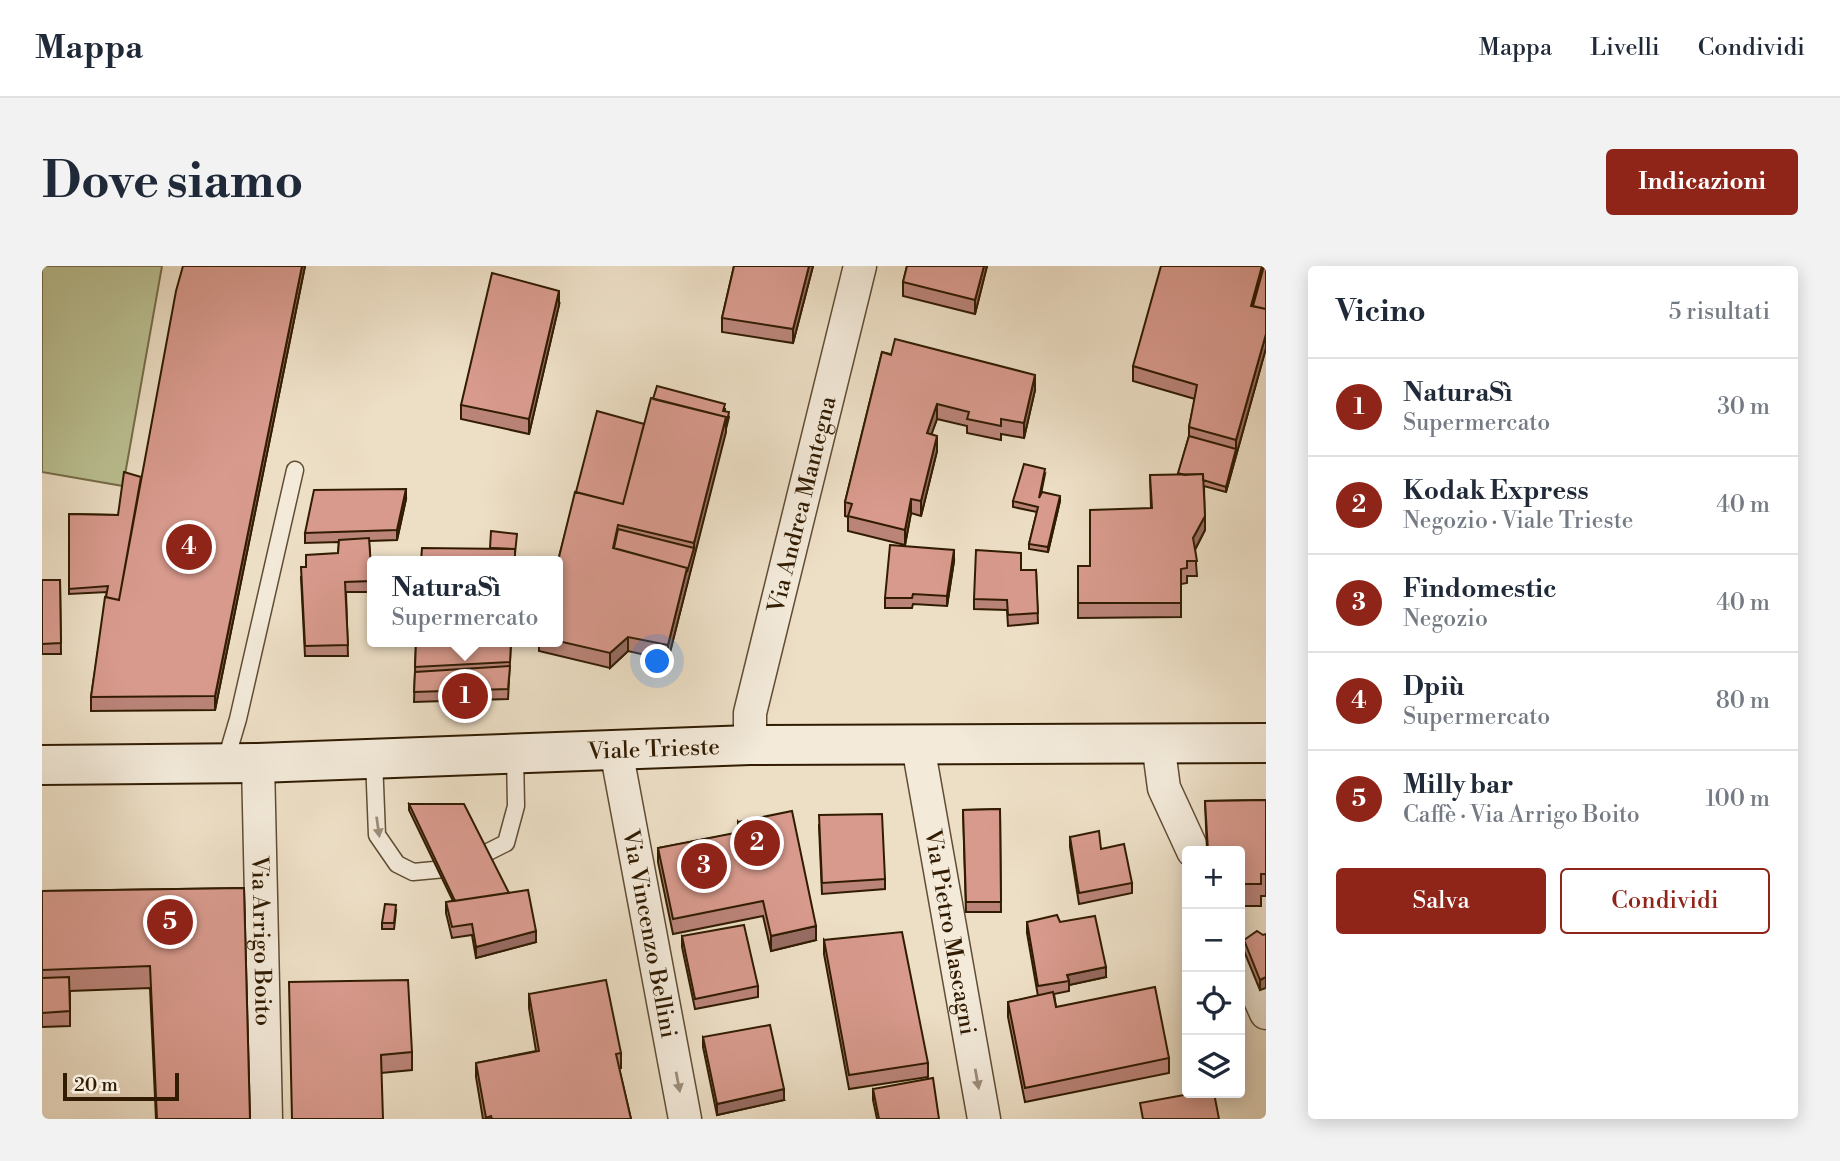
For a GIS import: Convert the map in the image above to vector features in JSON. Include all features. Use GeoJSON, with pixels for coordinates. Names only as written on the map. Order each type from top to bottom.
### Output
{"type":"FeatureCollection","features":[{"type":"Feature","properties":{"kind":"main road","name":"Viale Trieste"},"geometry":{"type":"LineString","coordinates":[[42,765],[241,763],[750,745],[1266,743]]}},
{"type":"Feature","properties":{"kind":"street","name":"Via Andrea Mantegna"},"geometry":{"type":"LineString","coordinates":[[750,745],[750,713],[860,266]]}},
{"type":"Feature","properties":{"kind":"street"},"geometry":{"type":"LineString","coordinates":[[1158,743],[1164,788],[1191,846]]}},
{"type":"Feature","properties":{"kind":"street","name":"Via Pietro Mascagni"},"geometry":{"type":"LineString","coordinates":[[918,746],[984,1119]]}},
{"type":"Feature","properties":{"kind":"street","name":"Via Vincenzo Bellini"},"geometry":{"type":"LineString","coordinates":[[616,750],[685,1119]]}},
{"type":"Feature","properties":{"kind":"street","name":"Via Arrigo Boito"},"geometry":{"type":"LineString","coordinates":[[241,763],[266,1119]]}},
{"type":"Feature","properties":{"kind":"street"},"geometry":{"type":"LineString","coordinates":[[1245,966],[1266,1013]]}},
{"type":"Feature","properties":{"kind":"lane"},"geometry":{"type":"LineString","coordinates":[[241,763],[238,719],[295,470]]}},
{"type":"Feature","properties":{"kind":"lane"},"geometry":{"type":"LineString","coordinates":[[374,759],[377,835],[397,864],[413,872],[457,868],[506,843],[516,806],[515,754]]}},
{"type":"Feature","properties":{"kind":"green space"},"geometry":{"type":"Polygon","coordinates":[[[42,266],[162,266],[123,486],[42,472],[42,266]]]}},
{"type":"Feature","properties":{"kind":"building"},"geometry":{"type":"Polygon","coordinates":[[[183,266],[302,266],[215,696],[91,697],[105,597],[119,600],[176,291],[183,266]]]}},
{"type":"Feature","properties":{"kind":"building"},"geometry":{"type":"Polygon","coordinates":[[[734,266],[809,266],[793,329],[722,318],[734,266]]]}},
{"type":"Feature","properties":{"kind":"building"},"geometry":{"type":"Polygon","coordinates":[[[907,266],[984,266],[975,300],[903,282],[907,266]]]}},
{"type":"Feature","properties":{"kind":"building"},"geometry":{"type":"Polygon","coordinates":[[[1161,266],[1262,266],[1251,306],[1266,309],[1266,334],[1236,440],[1189,427],[1197,385],[1133,366],[1161,266]]]}},
{"type":"Feature","properties":{"kind":"building"},"geometry":{"type":"Polygon","coordinates":[[[1266,266],[1266,309],[1253,306],[1266,266]]]}},
{"type":"Feature","properties":{"kind":"building"},"geometry":{"type":"Polygon","coordinates":[[[492,273],[559,291],[529,419],[461,405],[492,273]]]}},
{"type":"Feature","properties":{"kind":"building"},"geometry":{"type":"Polygon","coordinates":[[[895,339],[1035,375],[1024,423],[1001,419],[1001,426],[967,419],[969,412],[937,404],[927,433],[937,436],[921,501],[911,499],[905,530],[848,516],[852,504],[845,502],[882,352],[891,355],[895,339]]]}},
{"type":"Feature","properties":{"kind":"building"},"geometry":{"type":"Polygon","coordinates":[[[657,386],[725,404],[723,411],[729,412],[726,427],[726,417],[653,399],[657,386]]]}},
{"type":"Feature","properties":{"kind":"building"},"geometry":{"type":"Polygon","coordinates":[[[651,398],[726,417],[694,543],[618,525],[613,548],[687,568],[668,645],[628,637],[610,653],[563,642],[563,556],[559,556],[575,492],[623,504],[651,398]]]}},
{"type":"Feature","properties":{"kind":"building"},"geometry":{"type":"Polygon","coordinates":[[[597,411],[644,424],[623,504],[576,492],[597,411]]]}},
{"type":"Feature","properties":{"kind":"building"},"geometry":{"type":"Polygon","coordinates":[[[1189,436],[1236,449],[1226,487],[1203,480],[1203,474],[1178,473],[1189,436]]]}},
{"type":"Feature","properties":{"kind":"building"},"geometry":{"type":"Polygon","coordinates":[[[1024,464],[1045,469],[1039,498],[1042,492],[1060,496],[1048,547],[1029,544],[1038,507],[1013,501],[1024,464]]]}},
{"type":"Feature","properties":{"kind":"building"},"geometry":{"type":"Polygon","coordinates":[[[124,472],[141,477],[119,600],[106,597],[108,586],[69,589],[69,514],[118,515],[124,472]]]}},
{"type":"Feature","properties":{"kind":"building"},"geometry":{"type":"Polygon","coordinates":[[[1203,474],[1205,516],[1193,538],[1197,561],[1187,561],[1187,568],[1181,569],[1181,603],[1078,603],[1078,566],[1090,566],[1090,510],[1152,508],[1150,475],[1203,474]]]}},
{"type":"Feature","properties":{"kind":"building"},"geometry":{"type":"Polygon","coordinates":[[[406,489],[397,530],[305,533],[314,490],[406,489]]]}},
{"type":"Feature","properties":{"kind":"building"},"geometry":{"type":"Polygon","coordinates":[[[618,529],[694,548],[687,572],[687,568],[614,548],[618,529]]]}},
{"type":"Feature","properties":{"kind":"building"},"geometry":{"type":"Polygon","coordinates":[[[491,531],[517,534],[515,554],[515,549],[490,548],[491,531]]]}},
{"type":"Feature","properties":{"kind":"building"},"geometry":{"type":"Polygon","coordinates":[[[369,538],[367,581],[345,582],[348,645],[305,646],[301,567],[306,567],[306,555],[338,553],[339,540],[369,538]]]}},
{"type":"Feature","properties":{"kind":"building"},"geometry":{"type":"Polygon","coordinates":[[[890,545],[954,550],[947,596],[913,594],[912,598],[885,598],[890,545]]]}},
{"type":"Feature","properties":{"kind":"building"},"geometry":{"type":"Polygon","coordinates":[[[422,548],[515,549],[515,556],[421,556],[422,548]]]}},
{"type":"Feature","properties":{"kind":"building"},"geometry":{"type":"Polygon","coordinates":[[[976,550],[1021,553],[1021,570],[1036,570],[1038,613],[1008,615],[1007,600],[974,599],[976,550]]]}},
{"type":"Feature","properties":{"kind":"building"},"geometry":{"type":"Polygon","coordinates":[[[42,580],[60,580],[61,643],[42,644],[42,580]]]}},
{"type":"Feature","properties":{"kind":"building"},"geometry":{"type":"Polygon","coordinates":[[[416,647],[511,647],[510,662],[415,667],[416,647]]]}},
{"type":"Feature","properties":{"kind":"building"},"geometry":{"type":"Polygon","coordinates":[[[510,666],[508,689],[414,692],[415,672],[510,666]]]}},
{"type":"Feature","properties":{"kind":"building"},"geometry":{"type":"Polygon","coordinates":[[[1266,800],[1266,874],[1261,874],[1261,884],[1245,884],[1245,846],[1208,846],[1205,801],[1266,800]]]}},
{"type":"Feature","properties":{"kind":"building"},"geometry":{"type":"Polygon","coordinates":[[[409,804],[464,804],[509,893],[455,901],[409,804]]]}},
{"type":"Feature","properties":{"kind":"building"},"geometry":{"type":"Polygon","coordinates":[[[1000,809],[1001,902],[966,902],[963,810],[1000,809]]]}},
{"type":"Feature","properties":{"kind":"building"},"geometry":{"type":"Polygon","coordinates":[[[792,811],[816,926],[771,936],[763,901],[673,919],[658,848],[740,832],[738,822],[792,811]]]}},
{"type":"Feature","properties":{"kind":"building"},"geometry":{"type":"Polygon","coordinates":[[[882,814],[885,879],[822,883],[819,815],[882,814]]]}},
{"type":"Feature","properties":{"kind":"building"},"geometry":{"type":"Polygon","coordinates":[[[1099,831],[1101,849],[1124,844],[1132,883],[1079,893],[1070,837],[1099,831]]]}},
{"type":"Feature","properties":{"kind":"building"},"geometry":{"type":"Polygon","coordinates":[[[244,888],[250,1119],[157,1119],[150,966],[42,970],[42,891],[244,888]]]}},
{"type":"Feature","properties":{"kind":"building"},"geometry":{"type":"Polygon","coordinates":[[[528,890],[536,931],[476,947],[472,924],[452,927],[446,902],[528,890]]]}},
{"type":"Feature","properties":{"kind":"building"},"geometry":{"type":"Polygon","coordinates":[[[385,904],[396,905],[394,923],[382,923],[385,904]]]}},
{"type":"Feature","properties":{"kind":"building"},"geometry":{"type":"Polygon","coordinates":[[[1057,915],[1060,922],[1095,916],[1106,967],[1067,975],[1069,981],[1038,986],[1027,922],[1057,915]]]}},
{"type":"Feature","properties":{"kind":"building"},"geometry":{"type":"Polygon","coordinates":[[[744,925],[758,986],[695,999],[682,936],[744,925]]]}},
{"type":"Feature","properties":{"kind":"building"},"geometry":{"type":"Polygon","coordinates":[[[1257,931],[1266,934],[1266,977],[1260,980],[1245,942],[1245,939],[1257,931]]]}},
{"type":"Feature","properties":{"kind":"building"},"geometry":{"type":"Polygon","coordinates":[[[902,932],[928,1063],[849,1075],[824,940],[902,932]]]}},
{"type":"Feature","properties":{"kind":"building"},"geometry":{"type":"Polygon","coordinates":[[[69,977],[70,1011],[42,1013],[42,978],[69,977]]]}},
{"type":"Feature","properties":{"kind":"building"},"geometry":{"type":"Polygon","coordinates":[[[408,980],[412,1052],[381,1055],[383,1119],[292,1119],[289,982],[408,980]]]}},
{"type":"Feature","properties":{"kind":"building"},"geometry":{"type":"Polygon","coordinates":[[[606,980],[621,1053],[616,1054],[631,1119],[486,1118],[476,1063],[539,1051],[529,994],[606,980]]]}},
{"type":"Feature","properties":{"kind":"building"},"geometry":{"type":"Polygon","coordinates":[[[1155,987],[1169,1058],[1025,1088],[1008,1002],[1053,992],[1056,1007],[1155,987]]]}},
{"type":"Feature","properties":{"kind":"building"},"geometry":{"type":"Polygon","coordinates":[[[770,1025],[784,1089],[717,1104],[703,1037],[770,1025]]]}},
{"type":"Feature","properties":{"kind":"building"},"geometry":{"type":"Polygon","coordinates":[[[933,1078],[939,1119],[879,1119],[873,1089],[933,1078]]]}},
{"type":"Feature","properties":{"kind":"building"},"geometry":{"type":"Polygon","coordinates":[[[1182,1095],[1182,1098],[1215,1098],[1219,1119],[1143,1119],[1140,1103],[1182,1095]]]}},
{"type":"Feature","properties":{"kind":"place","name":"Dpiù"},"geometry":{"type":"Point","coordinates":[189,547]}},
{"type":"Feature","properties":{"kind":"place","name":"NaturaSì"},"geometry":{"type":"Point","coordinates":[465,696]}},
{"type":"Feature","properties":{"kind":"place","name":"Kodak Express"},"geometry":{"type":"Point","coordinates":[757,843]}},
{"type":"Feature","properties":{"kind":"place","name":"Findomestic"},"geometry":{"type":"Point","coordinates":[704,866]}},
{"type":"Feature","properties":{"kind":"place","name":"Milly bar"},"geometry":{"type":"Point","coordinates":[170,922]}}]}
